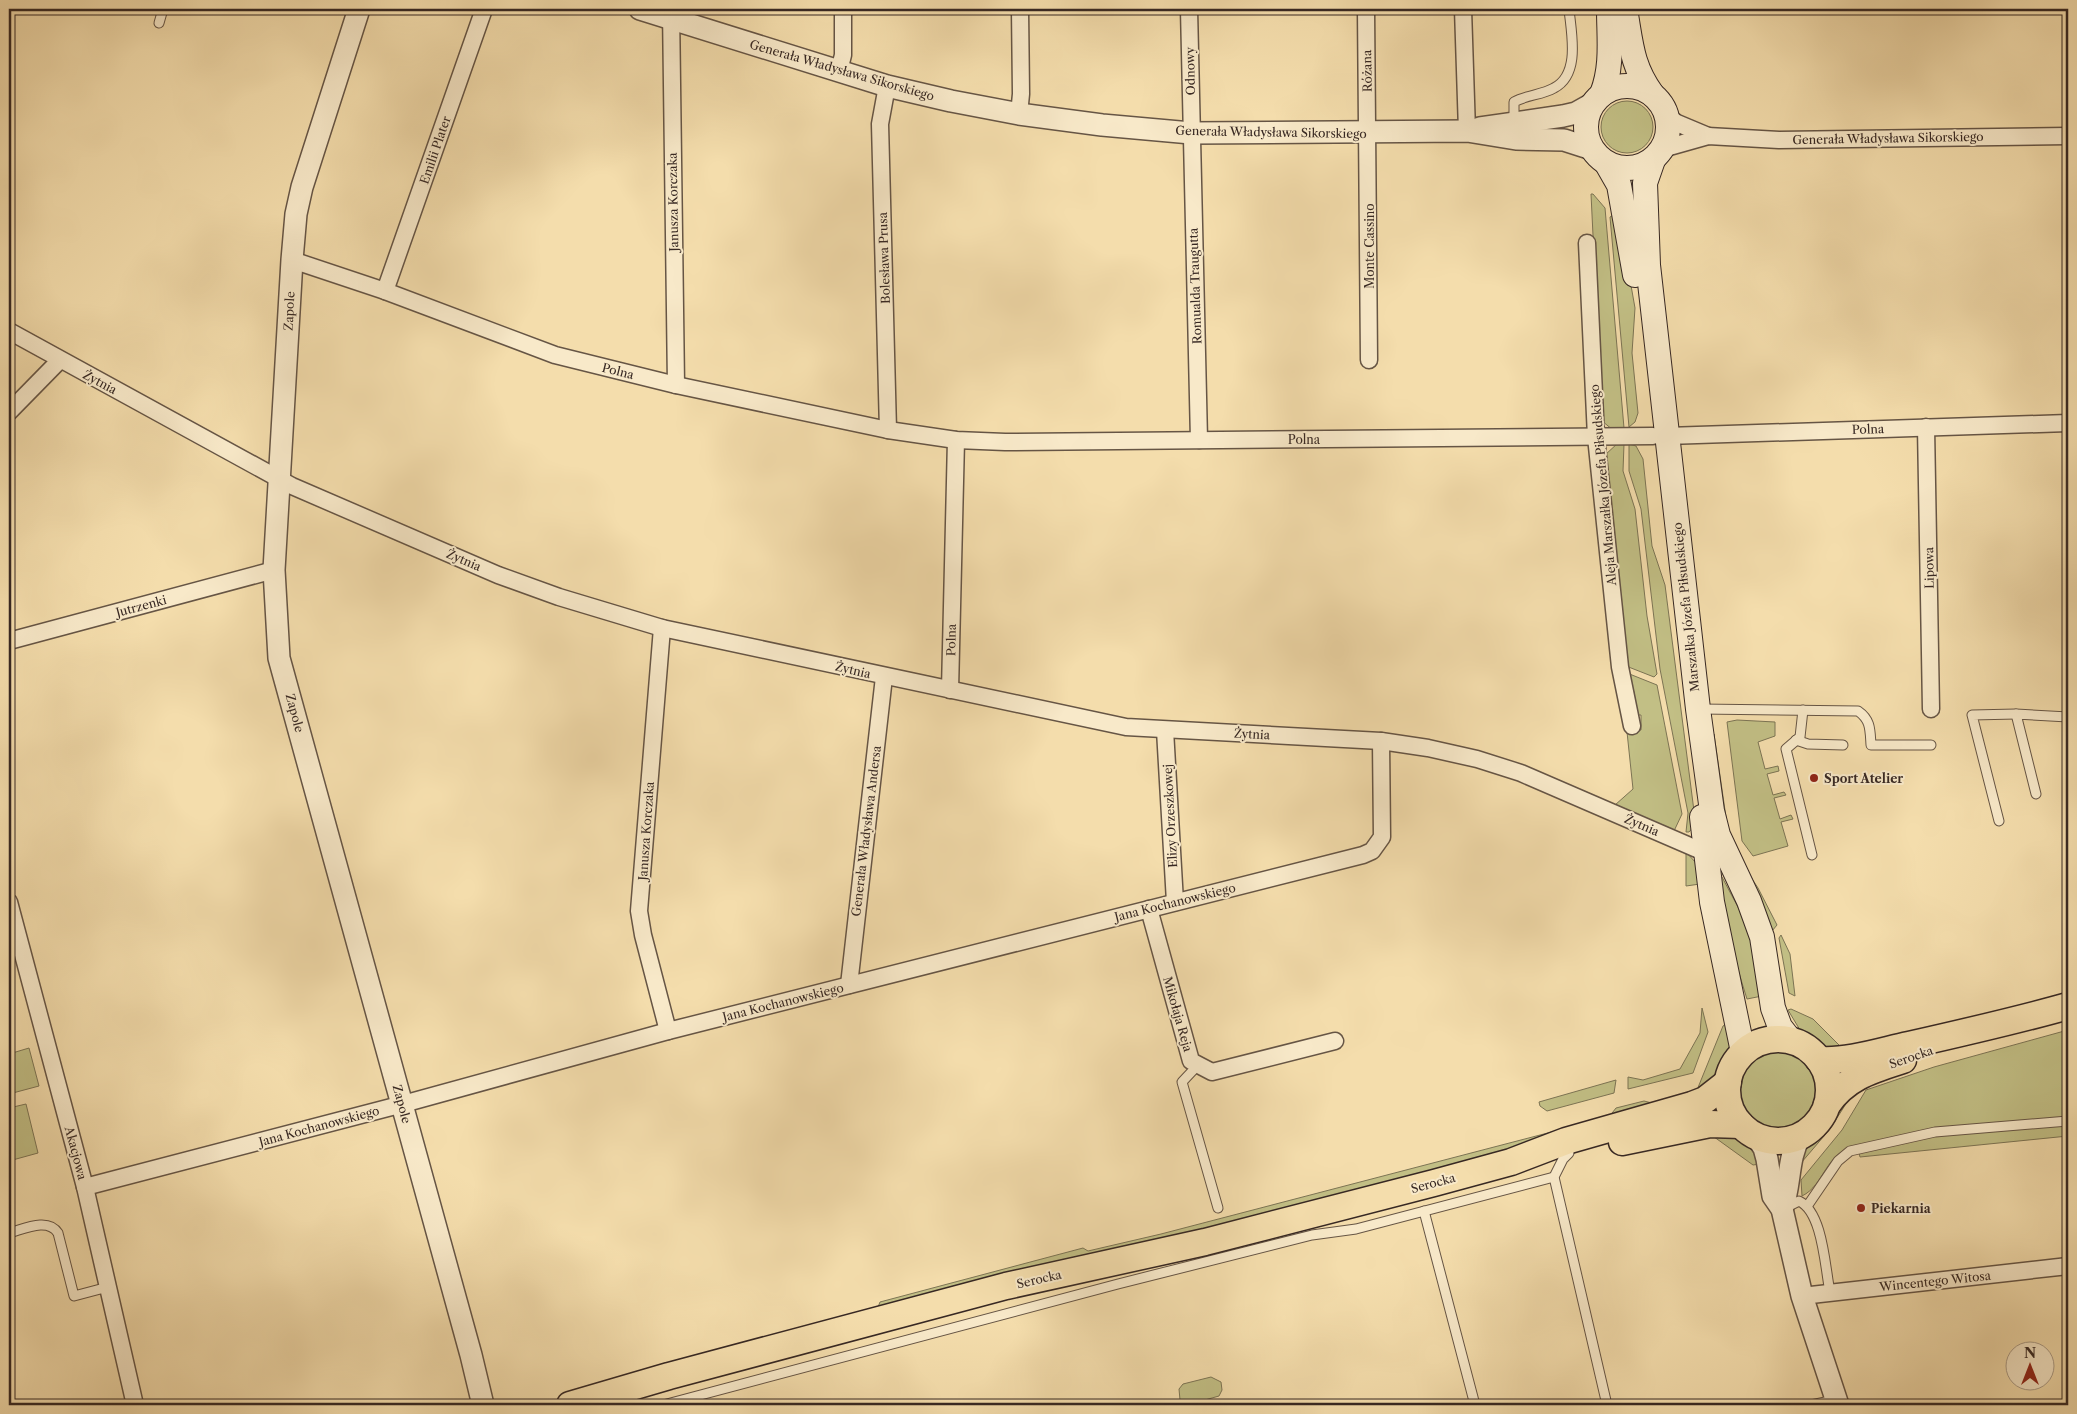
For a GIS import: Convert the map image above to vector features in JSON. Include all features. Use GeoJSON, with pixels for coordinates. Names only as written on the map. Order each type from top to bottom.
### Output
{"type":"FeatureCollection","features":[{"type":"Feature","properties":{"kind":"main road"},"geometry":{"type":"LineString","coordinates":[[1609,9],[1610,52],[1607,80],[1585,127],[1599,157],[1618,168],[1631,169],[1643,166],[1658,154],[1668,133],[1667,116],[1661,104],[1640,77],[1631,50],[1625,9]]}},
{"type":"Feature","properties":{"kind":"main road"},"geometry":{"type":"LineString","coordinates":[[1597,99],[1613,88],[1627,86],[1640,88],[1652,94]]}},
{"type":"Feature","properties":{"kind":"main road","name":"Marszałka Józefa Piłsudskiego"},"geometry":{"type":"LineString","coordinates":[[1658,154],[1646,174],[1644,203],[1660,436],[1683,688],[1712,902],[1743,1052]]}},
{"type":"Feature","properties":{"kind":"main road","name":"Marszałka Józefa Piłsudskiego"},"geometry":{"type":"LineString","coordinates":[[1599,157],[1619,185],[1632,254],[1660,436],[1712,811],[1718,835],[1734,873],[1749,901],[1762,937],[1773,1008],[1780,1027],[1791,1041]]}},
{"type":"Feature","properties":{"kind":"main road","name":"Serocka"},"geometry":{"type":"LineString","coordinates":[[1827,1105],[1837,1090],[1854,1078],[2005,1024],[2068,1006]]}},
{"type":"Feature","properties":{"kind":"main road","name":"Serocka"},"geometry":{"type":"LineString","coordinates":[[1819,1060],[1850,1057],[2005,1024]]}},
{"type":"Feature","properties":{"kind":"main road"},"geometry":{"type":"LineString","coordinates":[[1774,1039],[1791,1041],[1807,1048],[1819,1060],[1827,1075],[1829,1090],[1827,1105],[1811,1129],[1800,1136],[1785,1140],[1770,1140],[1748,1131],[1732,1113],[1727,1098],[1728,1082],[1733,1066],[1743,1052],[1758,1043],[1774,1039]]}},
{"type":"Feature","properties":{"kind":"main road","name":"Serocka"},"geometry":{"type":"LineString","coordinates":[[1511,1162],[1566,1141],[1692,1105],[1705,1100],[1728,1082]]}},
{"type":"Feature","properties":{"kind":"main road","name":"Serocka"},"geometry":{"type":"LineString","coordinates":[[570,1405],[669,1376],[1006,1286],[1214,1240],[1511,1162],[1726,1123],[1748,1131]]}},
{"type":"Feature","properties":{"kind":"street","name":"Zapole"},"geometry":{"type":"LineString","coordinates":[[359,9],[302,187],[296,214],[274,570],[280,658],[472,1354],[483,1405]]}},
{"type":"Feature","properties":{"kind":"street","name":"Emilii Plater"},"geometry":{"type":"LineString","coordinates":[[385,292],[484,9]]}},
{"type":"Feature","properties":{"kind":"street","name":"Generała Władysława Sikorskiego"},"geometry":{"type":"LineString","coordinates":[[640,9],[671,14],[887,86],[1019,114],[1102,125],[1191,133],[1467,131],[1516,138],[1564,140],[1599,157]]}},
{"type":"Feature","properties":{"kind":"street"},"geometry":{"type":"LineString","coordinates":[[839,71],[843,56],[843,9]]}},
{"type":"Feature","properties":{"kind":"street"},"geometry":{"type":"LineString","coordinates":[[1019,114],[1021,94],[1020,9]]}},
{"type":"Feature","properties":{"kind":"street","name":"Odnowy"},"geometry":{"type":"LineString","coordinates":[[1189,9],[1191,133]]}},
{"type":"Feature","properties":{"kind":"street","name":"Różana"},"geometry":{"type":"LineString","coordinates":[[1366,9],[1368,133]]}},
{"type":"Feature","properties":{"kind":"street"},"geometry":{"type":"LineString","coordinates":[[1464,9],[1467,131]]}},
{"type":"Feature","properties":{"kind":"street","name":"Janusza Korczaka"},"geometry":{"type":"LineString","coordinates":[[671,14],[676,386]]}},
{"type":"Feature","properties":{"kind":"street","name":"Bolesława Prusa"},"geometry":{"type":"LineString","coordinates":[[887,86],[880,124],[888,430]]}},
{"type":"Feature","properties":{"kind":"street","name":"Generała Władysława Sikorskiego"},"geometry":{"type":"LineString","coordinates":[[1467,131],[1576,113],[1597,99]]}},
{"type":"Feature","properties":{"kind":"street","name":"Generała Władysława Sikorskiego"},"geometry":{"type":"LineString","coordinates":[[1667,116],[1677,123],[1708,136],[1779,140],[2068,136]]}},
{"type":"Feature","properties":{"kind":"street","name":"Romualda Traugutta"},"geometry":{"type":"LineString","coordinates":[[1191,133],[1199,440]]}},
{"type":"Feature","properties":{"kind":"street","name":"Monte Cassino"},"geometry":{"type":"LineString","coordinates":[[1368,133],[1370,360]]}},
{"type":"Feature","properties":{"kind":"street","name":"Generała Władysława Sikorskiego"},"geometry":{"type":"LineString","coordinates":[[1658,154],[1708,136]]}},
{"type":"Feature","properties":{"kind":"street","name":"Aleja Marszałka Józefa Piłsudskiego"},"geometry":{"type":"LineString","coordinates":[[1586,243],[1596,437],[1620,667],[1632,726]]}},
{"type":"Feature","properties":{"kind":"street","name":"Polna"},"geometry":{"type":"LineString","coordinates":[[292,260],[555,355],[676,386],[888,430],[956,440],[1005,442],[1596,437],[2068,423]]}},
{"type":"Feature","properties":{"kind":"street","name":"Żytnia"},"geometry":{"type":"LineString","coordinates":[[9,331],[279,479],[498,575],[560,597],[662,628],[884,677],[1126,727],[1381,740],[1477,759],[1521,774],[1706,852],[1716,857],[1734,873]]}},
{"type":"Feature","properties":{"kind":"street"},"geometry":{"type":"LineString","coordinates":[[9,412],[60,360]]}},
{"type":"Feature","properties":{"kind":"street","name":"Lipowa"},"geometry":{"type":"LineString","coordinates":[[1926,428],[1931,709]]}},
{"type":"Feature","properties":{"kind":"street","name":"Polna"},"geometry":{"type":"LineString","coordinates":[[950,690],[956,440]]}},
{"type":"Feature","properties":{"kind":"street","name":"Jutrzenki"},"geometry":{"type":"LineString","coordinates":[[9,641],[274,570]]}},
{"type":"Feature","properties":{"kind":"street","name":"Janusza Korczaka"},"geometry":{"type":"LineString","coordinates":[[662,628],[640,911],[643,935],[668,1031]]}},
{"type":"Feature","properties":{"kind":"street","name":"Generała Władysława Andersa"},"geometry":{"type":"LineString","coordinates":[[849,985],[884,677]]}},
{"type":"Feature","properties":{"kind":"street","name":"Elizy Orzeszkowej"},"geometry":{"type":"LineString","coordinates":[[1165,730],[1175,902]]}},
{"type":"Feature","properties":{"kind":"street","name":"Jana Kochanowskiego"},"geometry":{"type":"LineString","coordinates":[[85,1188],[403,1104],[668,1031],[1372,851],[1382,837],[1383,830],[1381,740]]}},
{"type":"Feature","properties":{"kind":"street","name":"Akacjowa"},"geometry":{"type":"LineString","coordinates":[[9,902],[85,1188],[135,1405]]}},
{"type":"Feature","properties":{"kind":"street","name":"Mikołaja Reja"},"geometry":{"type":"LineString","coordinates":[[1149,909],[1191,1061],[1212,1072],[1335,1041]]}},
{"type":"Feature","properties":{"kind":"street"},"geometry":{"type":"LineString","coordinates":[[1748,1131],[1764,1148],[1773,1196],[1782,1209],[1802,1296],[1837,1402]]}},
{"type":"Feature","properties":{"kind":"street"},"geometry":{"type":"LineString","coordinates":[[1782,1209],[1788,1192],[1791,1158],[1800,1136]]}},
{"type":"Feature","properties":{"kind":"street","name":"Wincentego Witosa"},"geometry":{"type":"LineString","coordinates":[[1802,1296],[2068,1266]]}},
{"type":"Feature","properties":{"kind":"lane"},"geometry":{"type":"LineString","coordinates":[[159,22],[163,9]]}},
{"type":"Feature","properties":{"kind":"lane"},"geometry":{"type":"LineString","coordinates":[[1514,122],[1514,102],[1554,88],[1569,72],[1572,54],[1569,9]]}},
{"type":"Feature","properties":{"kind":"lane"},"geometry":{"type":"LineString","coordinates":[[1698,709],[1858,711],[1867,717],[1870,726],[1870,745],[1931,745]]}},
{"type":"Feature","properties":{"kind":"lane"},"geometry":{"type":"LineString","coordinates":[[1803,710],[1800,737],[1786,749],[1812,855]]}},
{"type":"Feature","properties":{"kind":"lane"},"geometry":{"type":"LineString","coordinates":[[1999,821],[1972,715],[2016,714],[2068,717]]}},
{"type":"Feature","properties":{"kind":"lane"},"geometry":{"type":"LineString","coordinates":[[2016,714],[2036,794]]}},
{"type":"Feature","properties":{"kind":"lane"},"geometry":{"type":"LineString","coordinates":[[1796,740],[1808,744],[1843,745]]}},
{"type":"Feature","properties":{"kind":"lane"},"geometry":{"type":"LineString","coordinates":[[1198,1065],[1182,1082],[1218,1208]]}},
{"type":"Feature","properties":{"kind":"lane"},"geometry":{"type":"LineString","coordinates":[[1808,1205],[1838,1160],[1850,1151],[1935,1132],[2068,1120]]}},
{"type":"Feature","properties":{"kind":"lane"},"geometry":{"type":"LineString","coordinates":[[1569,1153],[1563,1159],[1554,1178],[1607,1405]]}},
{"type":"Feature","properties":{"kind":"lane"},"geometry":{"type":"LineString","coordinates":[[663,1405],[1118,1284],[1312,1235],[1356,1228],[1554,1178]]}},
{"type":"Feature","properties":{"kind":"lane"},"geometry":{"type":"LineString","coordinates":[[1782,1209],[1799,1201],[1808,1205],[1816,1220],[1830,1292]]}},
{"type":"Feature","properties":{"kind":"lane"},"geometry":{"type":"LineString","coordinates":[[1424,1211],[1475,1405]]}},
{"type":"Feature","properties":{"kind":"lane"},"geometry":{"type":"LineString","coordinates":[[9,1233],[47,1224],[54,1226],[58,1233],[74,1296],[108,1287]]}},
{"type":"Feature","properties":{"kind":"lane"},"geometry":{"type":"LineString","coordinates":[[1811,1405],[1837,1402]]}},
{"type":"Feature","properties":{"kind":"shaded area"},"geometry":{"type":"Polygon","coordinates":[[[1627,101],[1637,103],[1645,109],[1651,117],[1653,127],[1651,137],[1645,145],[1637,151],[1627,153],[1617,151],[1609,145],[1603,137],[1601,127],[1603,117],[1609,109],[1617,103],[1627,101]]]}},
{"type":"Feature","properties":{"kind":"shaded area"},"geometry":{"type":"Polygon","coordinates":[[[1591,194],[1605,208],[1624,428],[1613,430],[1602,421],[1591,194]]]}},
{"type":"Feature","properties":{"kind":"shaded area"},"geometry":{"type":"Polygon","coordinates":[[[1618,212],[1635,308],[1632,353],[1638,413],[1635,422],[1629,427],[1610,217],[1618,212]]]}},
{"type":"Feature","properties":{"kind":"shaded area"},"geometry":{"type":"Polygon","coordinates":[[[1618,443],[1624,444],[1623,471],[1635,509],[1647,616],[1657,674],[1654,677],[1626,666],[1605,455],[1618,443]]]}},
{"type":"Feature","properties":{"kind":"shaded area"},"geometry":{"type":"Polygon","coordinates":[[[1629,444],[1636,446],[1643,459],[1652,546],[1665,585],[1694,811],[1695,825],[1689,832],[1686,832],[1688,813],[1660,669],[1641,509],[1629,471],[1629,444]]]}},
{"type":"Feature","properties":{"kind":"shaded area"},"geometry":{"type":"Polygon","coordinates":[[[1627,673],[1657,685],[1682,814],[1674,831],[1615,805],[1633,789],[1627,732],[1641,730],[1641,715],[1637,715],[1634,692],[1627,673]]]}},
{"type":"Feature","properties":{"kind":"shaded area"},"geometry":{"type":"Polygon","coordinates":[[[1737,720],[1775,722],[1775,736],[1758,742],[1765,769],[1778,766],[1779,771],[1767,774],[1773,795],[1784,792],[1786,795],[1774,798],[1780,819],[1791,815],[1793,819],[1781,822],[1788,846],[1753,856],[1742,841],[1727,722],[1737,720]]]}},
{"type":"Feature","properties":{"kind":"shaded area"},"geometry":{"type":"Polygon","coordinates":[[[1714,734],[1730,845],[1758,888],[1777,925],[1772,931],[1729,847],[1714,746],[1714,734]]]}},
{"type":"Feature","properties":{"kind":"shaded area"},"geometry":{"type":"Polygon","coordinates":[[[1686,852],[1697,864],[1700,884],[1686,886],[1686,852]]]}},
{"type":"Feature","properties":{"kind":"shaded area"},"geometry":{"type":"Polygon","coordinates":[[[1722,877],[1749,928],[1762,996],[1747,999],[1727,924],[1720,878],[1722,877]]]}},
{"type":"Feature","properties":{"kind":"shaded area"},"geometry":{"type":"Polygon","coordinates":[[[1781,935],[1790,954],[1795,996],[1789,993],[1779,938],[1781,935]]]}},
{"type":"Feature","properties":{"kind":"shaded area"},"geometry":{"type":"Polygon","coordinates":[[[1702,1008],[1708,1032],[1693,1073],[1628,1089],[1628,1077],[1643,1080],[1680,1069],[1700,1033],[1702,1008]]]}},
{"type":"Feature","properties":{"kind":"shaded area"},"geometry":{"type":"Polygon","coordinates":[[[1791,1009],[1813,1019],[1843,1049],[1825,1047],[1800,1030],[1788,1010],[1791,1009]]]}},
{"type":"Feature","properties":{"kind":"shaded area"},"geometry":{"type":"Polygon","coordinates":[[[1726,1024],[1730,1046],[1714,1077],[1697,1090],[1723,1026],[1726,1024]]]}},
{"type":"Feature","properties":{"kind":"shaded area"},"geometry":{"type":"Polygon","coordinates":[[[2068,1030],[2068,1136],[1860,1157],[1857,1145],[1846,1149],[1838,1155],[1831,1162],[1816,1185],[1802,1196],[1801,1180],[1842,1130],[1866,1090],[1934,1067],[2068,1030]]]}},
{"type":"Feature","properties":{"kind":"shaded area"},"geometry":{"type":"Polygon","coordinates":[[[29,1048],[39,1086],[9,1094],[9,1054],[29,1048]]]}},
{"type":"Feature","properties":{"kind":"shaded area"},"geometry":{"type":"Polygon","coordinates":[[[1778,1050],[1793,1053],[1806,1061],[1814,1074],[1817,1089],[1814,1104],[1806,1117],[1793,1125],[1778,1128],[1763,1125],[1750,1117],[1742,1104],[1739,1089],[1742,1074],[1750,1061],[1763,1053],[1778,1050]]]}},
{"type":"Feature","properties":{"kind":"shaded area"},"geometry":{"type":"Polygon","coordinates":[[[1616,1080],[1614,1093],[1547,1111],[1540,1106],[1539,1102],[1616,1080]]]}},
{"type":"Feature","properties":{"kind":"shaded area"},"geometry":{"type":"Polygon","coordinates":[[[1854,1091],[1830,1129],[1801,1163],[1797,1159],[1810,1140],[1823,1128],[1854,1091]]]}},
{"type":"Feature","properties":{"kind":"shaded area"},"geometry":{"type":"Polygon","coordinates":[[[1644,1101],[1656,1104],[1501,1152],[1228,1224],[1085,1255],[878,1307],[880,1302],[1083,1248],[1088,1251],[1161,1234],[1609,1117],[1616,1108],[1644,1101]]]}},
{"type":"Feature","properties":{"kind":"shaded area"},"geometry":{"type":"Polygon","coordinates":[[[26,1104],[38,1153],[9,1161],[9,1108],[26,1104]]]}},
{"type":"Feature","properties":{"kind":"shaded area"},"geometry":{"type":"Polygon","coordinates":[[[1710,1134],[1741,1140],[1751,1148],[1760,1164],[1753,1165],[1710,1134]]]}},
{"type":"Feature","properties":{"kind":"shaded area"},"geometry":{"type":"Polygon","coordinates":[[[1211,1377],[1221,1382],[1222,1390],[1219,1396],[1187,1405],[1180,1400],[1179,1389],[1183,1384],[1211,1377]]]}},
{"type":"Feature","properties":{"kind":"place","name":"Sport Atelier"},"geometry":{"type":"Point","coordinates":[1814,778]}},
{"type":"Feature","properties":{"kind":"place","name":"Piekarnia"},"geometry":{"type":"Point","coordinates":[1861,1208]}}]}
